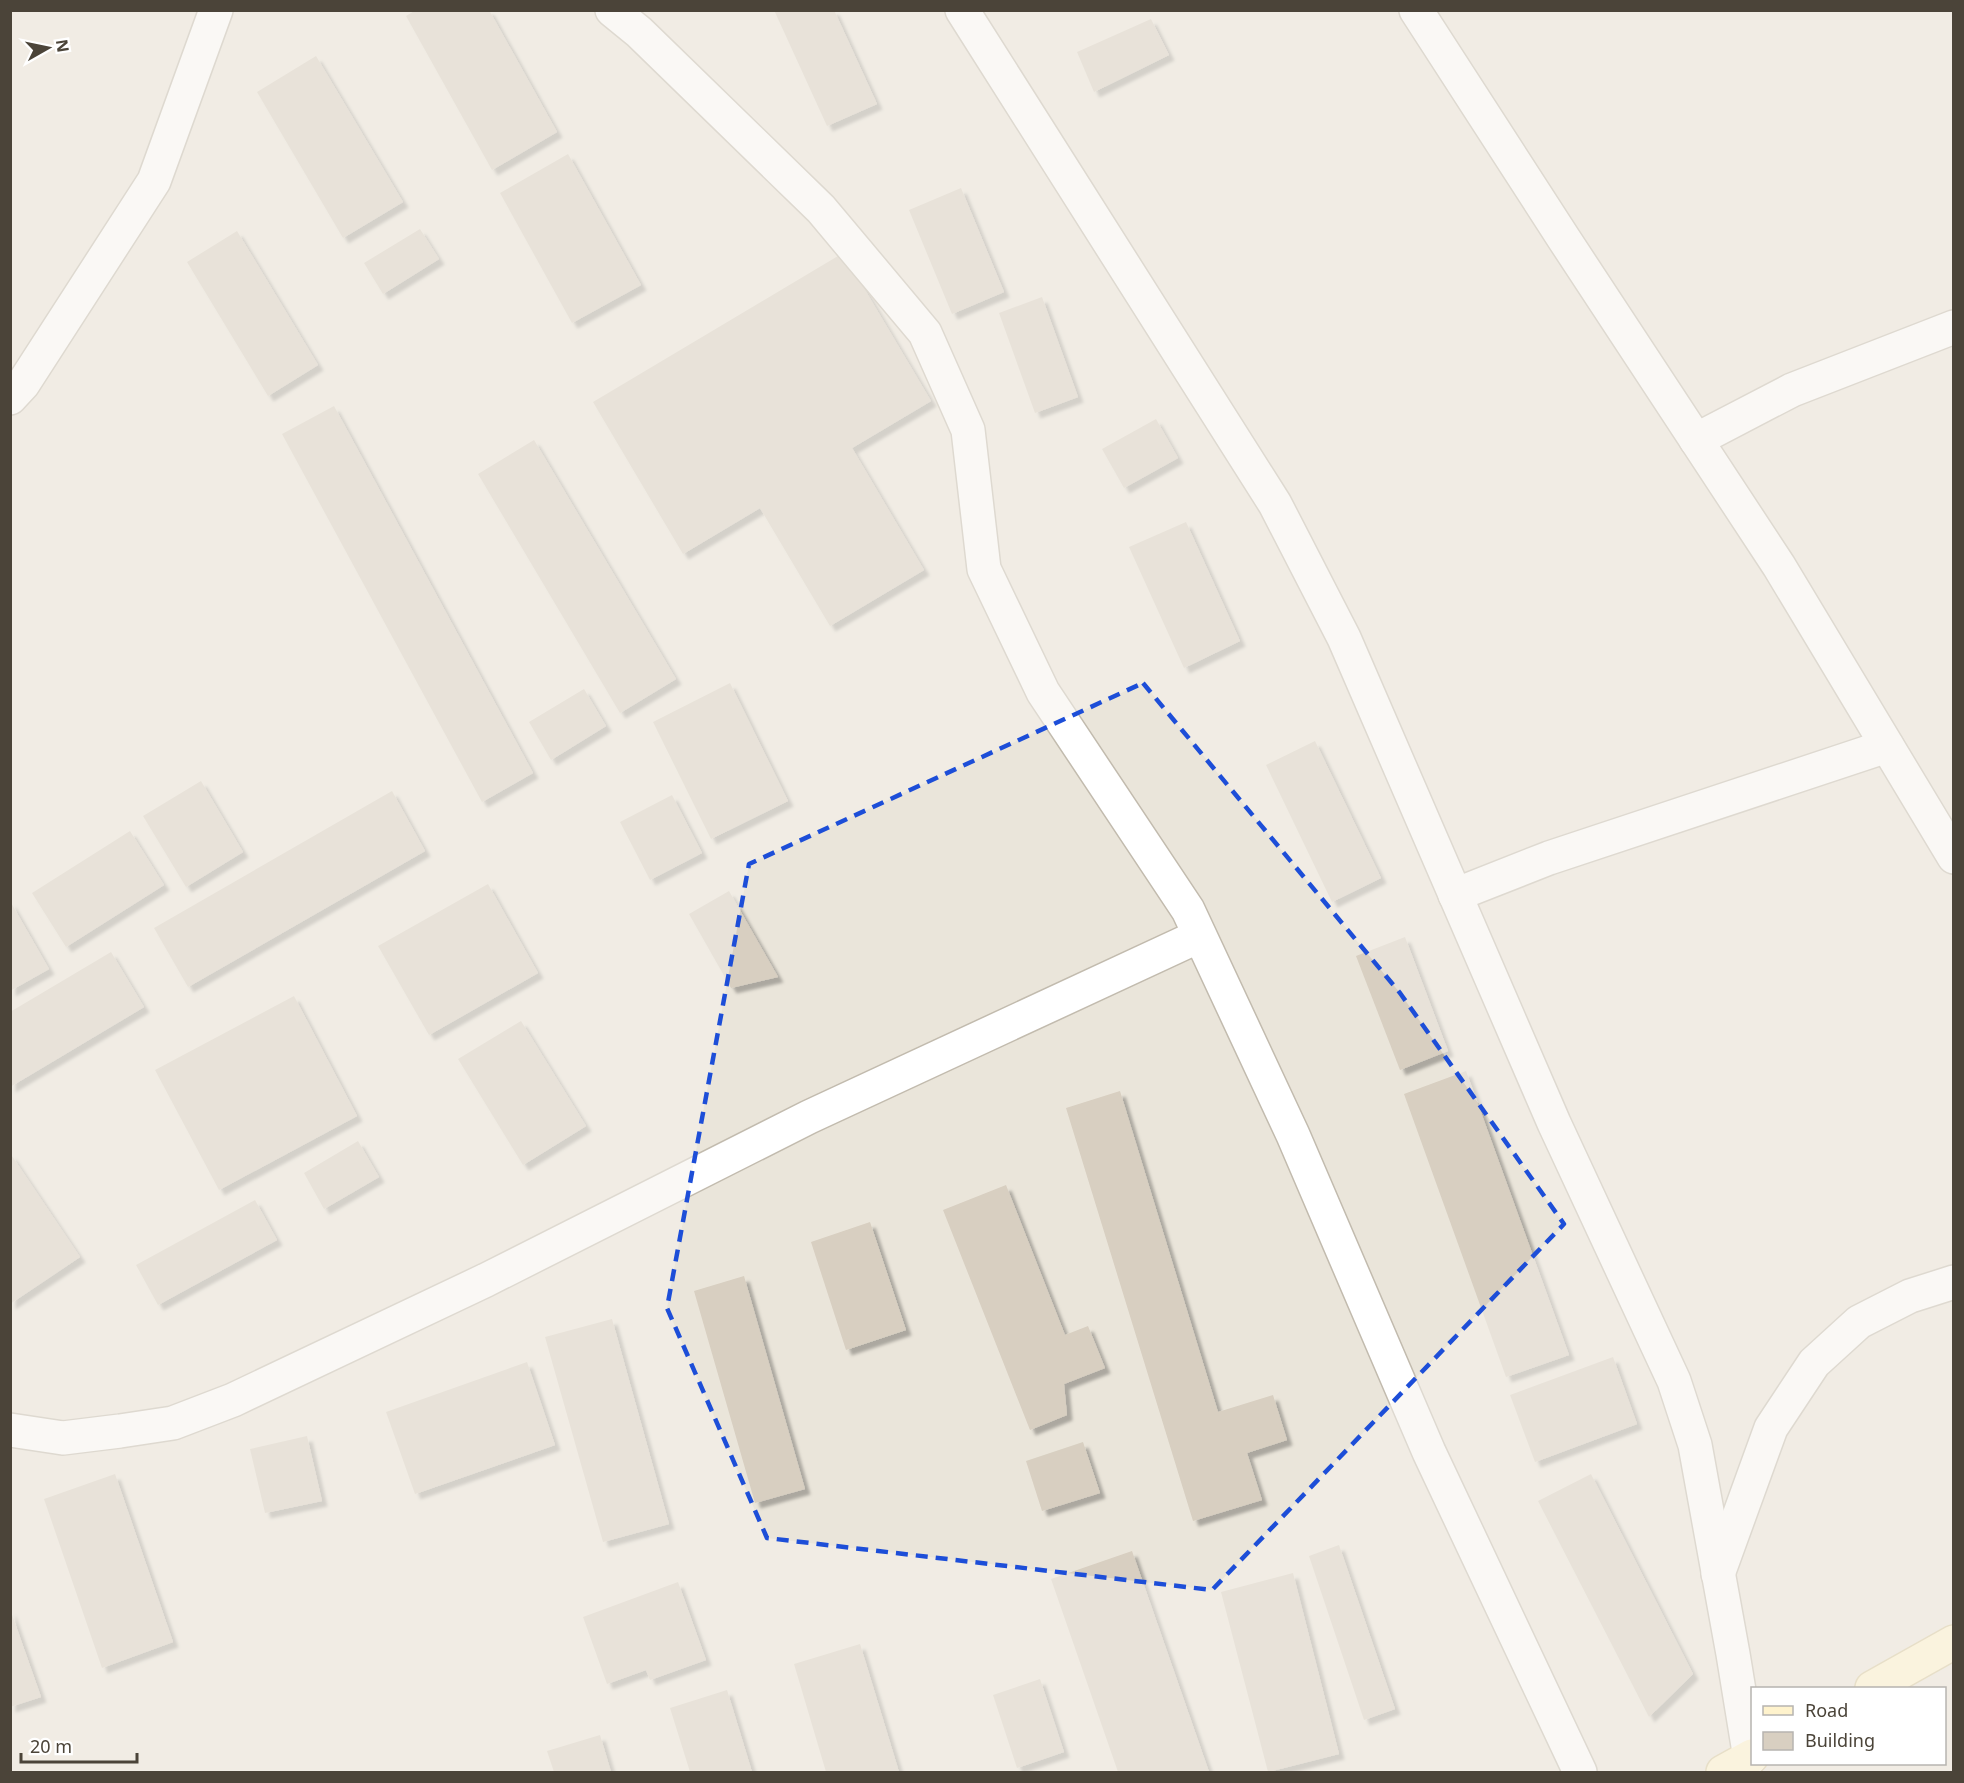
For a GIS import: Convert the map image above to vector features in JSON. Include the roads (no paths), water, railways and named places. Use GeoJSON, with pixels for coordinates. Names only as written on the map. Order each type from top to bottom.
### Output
{"type":"FeatureCollection","features":[{"type":"Feature","properties":{"kind":"main road"},"geometry":{"type":"LineString","coordinates":[[1875,1687],[1953,1642]]}},
{"type":"Feature","properties":{"kind":"street"},"geometry":{"type":"LineString","coordinates":[[10,398],[23,384],[154,181],[216,10]]}},
{"type":"Feature","properties":{"kind":"street"},"geometry":{"type":"LineString","coordinates":[[612,10],[639,32],[820,209],[925,333],[968,430],[984,569],[1043,692],[1188,910],[1293,1135],[1429,1452],[1580,1773]]}},
{"type":"Feature","properties":{"kind":"street"},"geometry":{"type":"LineString","coordinates":[[962,10],[1275,504],[1344,638],[1554,1123],[1674,1381],[1695,1445],[1718,1575],[1742,1762]]}},
{"type":"Feature","properties":{"kind":"street"},"geometry":{"type":"LineString","coordinates":[[1416,10],[1779,566],[1953,857]]}},
{"type":"Feature","properties":{"kind":"street"},"geometry":{"type":"LineString","coordinates":[[1696,440],[1792,390],[1953,327]]}},
{"type":"Feature","properties":{"kind":"street"},"geometry":{"type":"LineString","coordinates":[[1455,895],[1560,855],[1887,746]]}},
{"type":"Feature","properties":{"kind":"street"},"geometry":{"type":"LineString","coordinates":[[10,1430],[63,1438],[173,1424],[233,1400],[486,1280],[808,1117],[1199,936]]}},
{"type":"Feature","properties":{"kind":"street"},"geometry":{"type":"LineString","coordinates":[[1718,1575],[1771,1428],[1815,1363],[1859,1322],[1910,1296],[1953,1282]]}}]}
